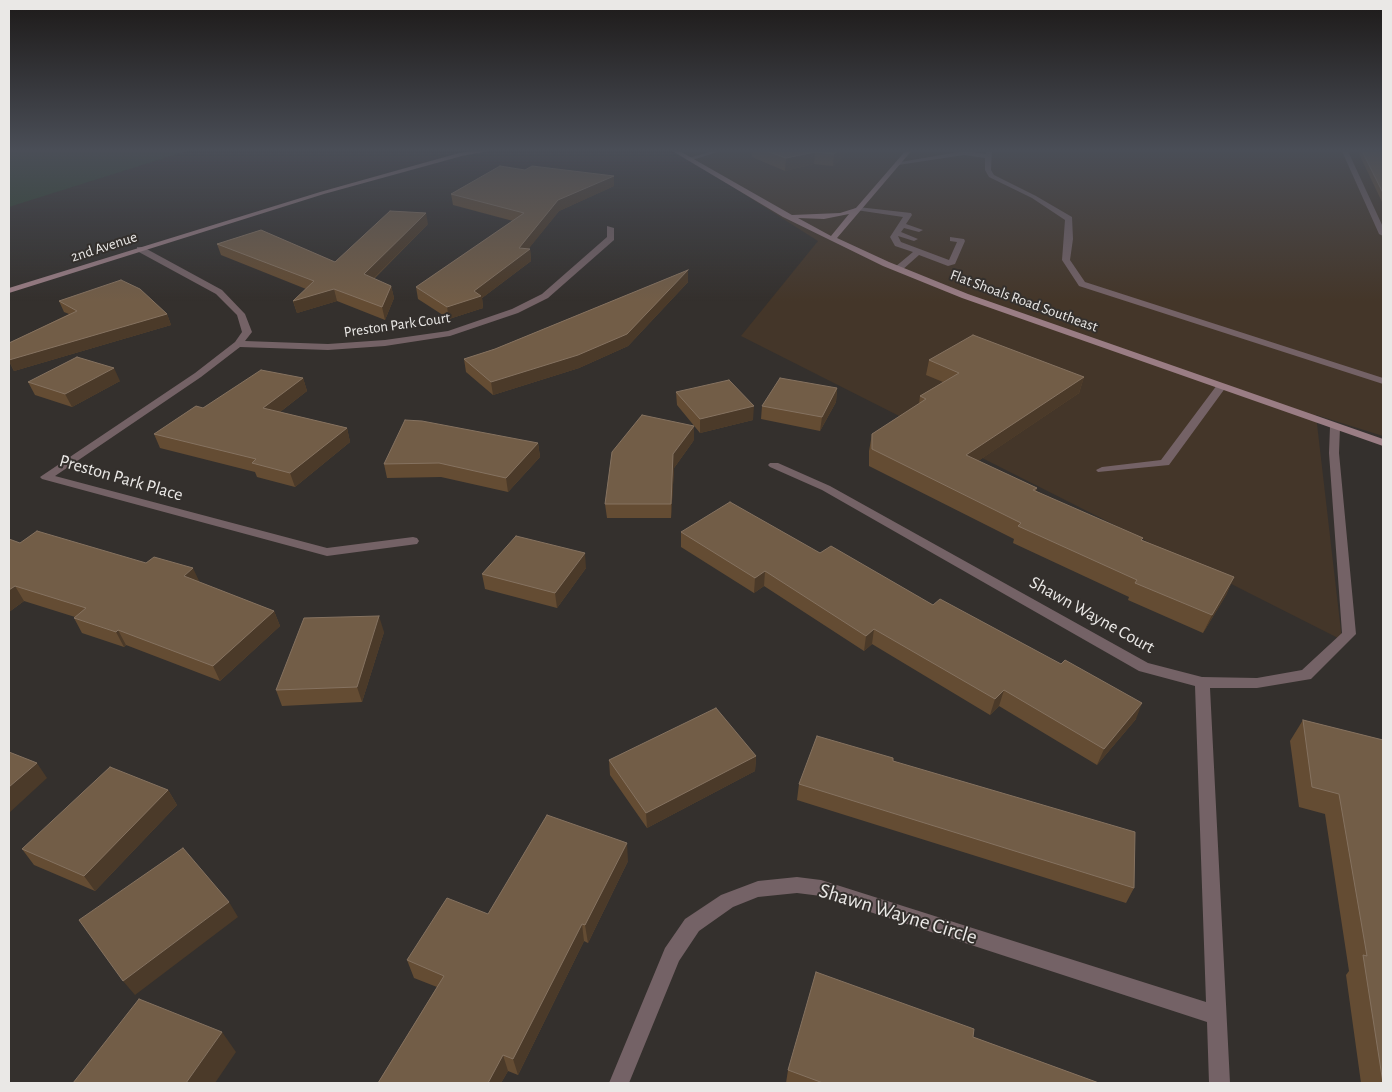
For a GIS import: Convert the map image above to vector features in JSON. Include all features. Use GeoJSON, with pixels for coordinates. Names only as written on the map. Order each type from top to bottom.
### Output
{"type":"FeatureCollection","features":[{"type":"Feature","properties":{"kind":"street","name":"2nd Avenue"},"geometry":{"type":"LineString","coordinates":[[9,291],[301,200]]}},
{"type":"Feature","properties":{"kind":"street","name":"Flat Shoals Road Southeast"},"geometry":{"type":"LineString","coordinates":[[760,200],[832,239],[898,269],[983,302],[1383,443]]}},
{"type":"Feature","properties":{"kind":"street"},"geometry":{"type":"LineString","coordinates":[[832,239],[866,200]]}},
{"type":"Feature","properties":{"kind":"street"},"geometry":{"type":"LineString","coordinates":[[1039,200],[1069,219],[1066,260],[1082,284],[1383,381]]}},
{"type":"Feature","properties":{"kind":"street"},"geometry":{"type":"LineString","coordinates":[[1368,200],[1383,234]]}},
{"type":"Feature","properties":{"kind":"street"},"geometry":{"type":"LineString","coordinates":[[786,215],[824,217],[841,215],[858,209],[908,215],[894,237],[898,244],[951,264],[961,241],[953,239]]}},
{"type":"Feature","properties":{"kind":"street"},"geometry":{"type":"LineString","coordinates":[[902,225],[919,230]]}},
{"type":"Feature","properties":{"kind":"street","name":"Preston Park Court"},"geometry":{"type":"LineString","coordinates":[[238,344],[328,347],[385,343],[450,333],[514,311],[545,296],[611,238],[610,228]]}},
{"type":"Feature","properties":{"kind":"street"},"geometry":{"type":"LineString","coordinates":[[897,233],[914,239]]}},
{"type":"Feature","properties":{"kind":"street"},"geometry":{"type":"LineString","coordinates":[[140,249],[219,292],[242,314],[247,332],[238,344]]}},
{"type":"Feature","properties":{"kind":"street"},"geometry":{"type":"LineString","coordinates":[[947,250],[956,253]]}},
{"type":"Feature","properties":{"kind":"street"},"geometry":{"type":"LineString","coordinates":[[898,269],[918,252]]}},
{"type":"Feature","properties":{"kind":"street","name":"Preston Park Place"},"geometry":{"type":"LineString","coordinates":[[238,344],[198,375],[46,478],[327,552],[413,541]]}},
{"type":"Feature","properties":{"kind":"street"},"geometry":{"type":"LineString","coordinates":[[1102,470],[1165,463],[1221,387]]}},
{"type":"Feature","properties":{"kind":"street","name":"Shawn Wayne Court"},"geometry":{"type":"LineString","coordinates":[[774,465],[826,488],[1144,667],[1202,682],[1257,683],[1306,675],[1349,634],[1334,453],[1335,427]]}},
{"type":"Feature","properties":{"kind":"street"},"geometry":{"type":"LineString","coordinates":[[1202,682],[1220,1083]]}},
{"type":"Feature","properties":{"kind":"street","name":"Shawn Wayne Circle"},"geometry":{"type":"LineString","coordinates":[[619,1083],[672,955],[692,924],[727,901],[758,889],[797,885],[821,888],[1216,1015]]}},
{"type":"Feature","properties":{"kind":"shaded area"},"geometry":{"type":"Polygon","coordinates":[[[753,200],[1383,200],[1383,436],[1316,415],[1342,640],[741,336],[818,241],[753,200]]]}},
{"type":"Feature","properties":{"kind":"green space"},"geometry":{"type":"Polygon","coordinates":[[[9,200],[31,200],[9,207],[9,200]]]}},
{"type":"Feature","properties":{"kind":"building"},"geometry":{"type":"Polygon","coordinates":[[[474,200],[558,200],[519,248],[530,249],[474,291],[481,296],[447,307],[416,287],[524,213],[474,200]]]}},
{"type":"Feature","properties":{"kind":"building"},"geometry":{"type":"Polygon","coordinates":[[[390,211],[426,213],[364,274],[391,286],[382,307],[334,289],[293,301],[314,281],[217,244],[261,230],[335,262],[390,211]]]}},
{"type":"Feature","properties":{"kind":"building"},"geometry":{"type":"Polygon","coordinates":[[[688,270],[627,334],[578,355],[491,382],[464,359],[495,349],[688,270]]]}},
{"type":"Feature","properties":{"kind":"building"},"geometry":{"type":"Polygon","coordinates":[[[121,280],[140,289],[167,314],[9,360],[9,343],[77,311],[59,301],[121,280]]]}},
{"type":"Feature","properties":{"kind":"building"},"geometry":{"type":"Polygon","coordinates":[[[973,335],[1084,377],[966,455],[1037,488],[1033,490],[1143,538],[1141,540],[1234,577],[1212,615],[1135,583],[1137,580],[1018,526],[1021,523],[872,449],[872,434],[926,399],[920,396],[959,373],[929,360],[973,335]]]}},
{"type":"Feature","properties":{"kind":"building"},"geometry":{"type":"Polygon","coordinates":[[[77,357],[114,368],[65,394],[28,382],[77,357]]]}},
{"type":"Feature","properties":{"kind":"building"},"geometry":{"type":"Polygon","coordinates":[[[261,370],[303,378],[263,408],[347,428],[290,473],[252,463],[256,459],[154,434],[196,406],[203,408],[261,370]]]}},
{"type":"Feature","properties":{"kind":"building"},"geometry":{"type":"Polygon","coordinates":[[[780,378],[837,388],[822,417],[762,406],[780,378]]]}},
{"type":"Feature","properties":{"kind":"building"},"geometry":{"type":"Polygon","coordinates":[[[729,380],[754,406],[700,419],[676,392],[729,380]]]}},
{"type":"Feature","properties":{"kind":"building"},"geometry":{"type":"Polygon","coordinates":[[[642,415],[694,426],[673,454],[671,504],[605,504],[612,452],[642,415]]]}},
{"type":"Feature","properties":{"kind":"building"},"geometry":{"type":"Polygon","coordinates":[[[405,420],[422,421],[538,443],[506,478],[439,463],[384,464],[405,420]]]}},
{"type":"Feature","properties":{"kind":"building"},"geometry":{"type":"Polygon","coordinates":[[[730,502],[820,553],[831,546],[933,605],[940,599],[1061,664],[1065,660],[1142,703],[1104,749],[1004,690],[995,699],[874,629],[866,636],[765,571],[755,578],[681,532],[730,502]]]}},
{"type":"Feature","properties":{"kind":"building"},"geometry":{"type":"Polygon","coordinates":[[[37,531],[146,563],[154,557],[193,568],[184,576],[274,611],[213,666],[118,630],[116,632],[74,618],[86,608],[15,586],[9,590],[9,539],[20,543],[37,531]]]}},
{"type":"Feature","properties":{"kind":"building"},"geometry":{"type":"Polygon","coordinates":[[[516,536],[585,553],[555,593],[482,574],[516,536]]]}},
{"type":"Feature","properties":{"kind":"building"},"geometry":{"type":"Polygon","coordinates":[[[379,616],[357,687],[276,690],[304,618],[379,616]]]}},
{"type":"Feature","properties":{"kind":"building"},"geometry":{"type":"Polygon","coordinates":[[[716,708],[756,756],[646,813],[609,760],[716,708]]]}},
{"type":"Feature","properties":{"kind":"building"},"geometry":{"type":"Polygon","coordinates":[[[1303,720],[1383,740],[1383,1083],[1363,955],[1367,956],[1339,794],[1312,787],[1303,720]]]}},
{"type":"Feature","properties":{"kind":"building"},"geometry":{"type":"Polygon","coordinates":[[[817,736],[893,758],[893,761],[1135,832],[1134,888],[799,784],[817,736]]]}},
{"type":"Feature","properties":{"kind":"building"},"geometry":{"type":"Polygon","coordinates":[[[9,752],[37,763],[9,787],[9,752]]]}},
{"type":"Feature","properties":{"kind":"building"},"geometry":{"type":"Polygon","coordinates":[[[110,767],[168,790],[84,876],[22,849],[110,767]]]}},
{"type":"Feature","properties":{"kind":"building"},"geometry":{"type":"Polygon","coordinates":[[[547,815],[627,843],[585,925],[582,924],[513,1059],[503,1055],[488,1083],[378,1083],[444,976],[407,960],[447,898],[488,914],[547,815]]]}},
{"type":"Feature","properties":{"kind":"building"},"geometry":{"type":"Polygon","coordinates":[[[183,848],[229,902],[123,981],[79,920],[183,848]]]}},
{"type":"Feature","properties":{"kind":"building"},"geometry":{"type":"Polygon","coordinates":[[[816,972],[974,1029],[973,1037],[1099,1083],[823,1083],[788,1070],[816,972]]]}},
{"type":"Feature","properties":{"kind":"building"},"geometry":{"type":"Polygon","coordinates":[[[139,999],[222,1032],[186,1083],[73,1083],[139,999]]]}}]}
